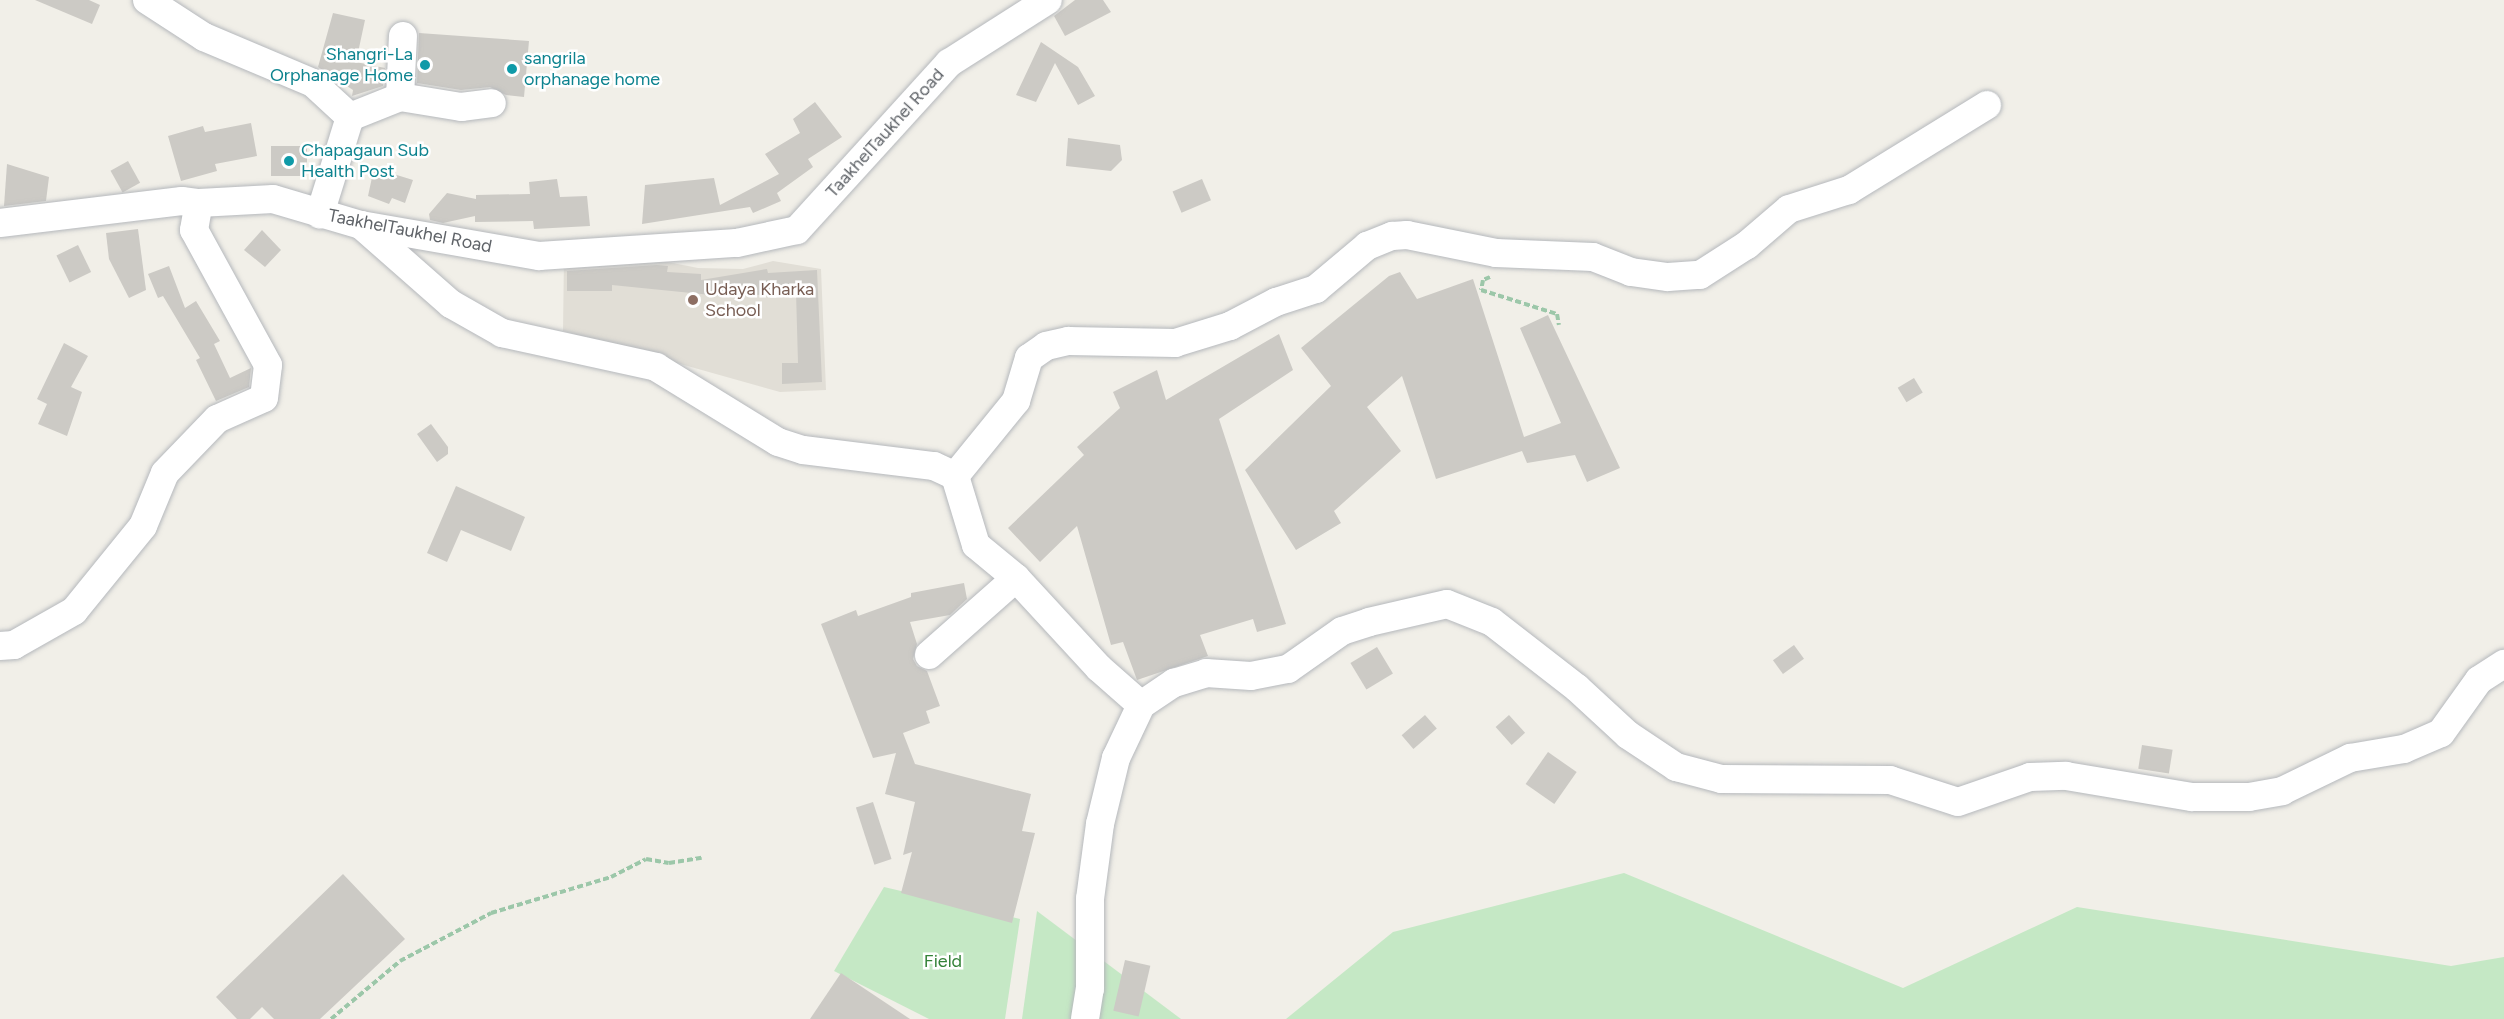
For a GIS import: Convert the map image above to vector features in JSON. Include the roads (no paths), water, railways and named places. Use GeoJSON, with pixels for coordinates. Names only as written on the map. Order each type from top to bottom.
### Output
{"type":"FeatureCollection","features":[{"type":"Feature","properties":{"kind":"street"},"geometry":{"type":"LineString","coordinates":[[147,0],[204,37],[313,83],[350,117]]}},
{"type":"Feature","properties":{"kind":"street","name":"TaakhelTaukhel Road"},"geometry":{"type":"LineString","coordinates":[[0,223],[182,201],[198,203],[273,199],[361,225],[539,256],[736,243],[796,230],[949,63],[1015,8],[1048,0]]}},
{"type":"Feature","properties":{"kind":"street"},"geometry":{"type":"LineString","coordinates":[[400,97],[403,36]]}},
{"type":"Feature","properties":{"kind":"street"},"geometry":{"type":"LineString","coordinates":[[350,117],[400,97],[461,107],[492,103]]}},
{"type":"Feature","properties":{"kind":"street"},"geometry":{"type":"LineString","coordinates":[[955,476],[1016,401],[1029,358],[1046,346],[1068,341],[1175,343],[1208,333],[1316,289],[1367,246],[1392,236],[1407,235],[1496,253],[1593,257],[1631,272],[1668,277],[1700,275],[1747,245],[1789,209],[1849,190],[1988,105]]}},
{"type":"Feature","properties":{"kind":"street"},"geometry":{"type":"LineString","coordinates":[[320,214],[350,117]]}},
{"type":"Feature","properties":{"kind":"street"},"geometry":{"type":"LineString","coordinates":[[0,646],[14,645],[74,611],[143,526],[165,473],[217,419],[264,398],[268,365],[194,230],[198,203]]}},
{"type":"Feature","properties":{"kind":"street"},"geometry":{"type":"LineString","coordinates":[[361,225],[451,304],[502,333],[656,367],[778,442],[795,447],[934,466],[955,476],[976,545],[1016,578],[1099,668],[1141,705]]}},
{"type":"Feature","properties":{"kind":"street"},"geometry":{"type":"LineString","coordinates":[[929,655],[1016,578]]}},
{"type":"Feature","properties":{"kind":"street"},"geometry":{"type":"LineString","coordinates":[[1084,1019],[1090,989],[1090,899],[1100,824],[1116,758],[1141,705],[1174,682],[1206,673],[1251,676],[1287,669],[1342,632],[1447,604],[1492,621],[1659,756],[1676,767],[1721,779],[1890,780],[1958,802],[2030,777],[2066,776],[2178,796],[2249,797],[2301,784],[2337,762],[2363,753],[2404,749],[2442,733],[2479,680],[2504,664]]}},
{"type":"Feature","properties":{"kind":"place","name":"Shangri-La Orphanage Home"},"geometry":{"type":"Point","coordinates":[425,65]}},
{"type":"Feature","properties":{"kind":"place","name":"sangrila orphanage home"},"geometry":{"type":"Point","coordinates":[512,69]}},
{"type":"Feature","properties":{"kind":"place","name":"Chapagaun Sub Health Post"},"geometry":{"type":"Point","coordinates":[289,161]}},
{"type":"Feature","properties":{"kind":"place","name":"Udaya Kharka School"},"geometry":{"type":"Point","coordinates":[693,300]}},
{"type":"Feature","properties":{"kind":"park label","name":"Field"},"geometry":{"type":"Point","coordinates":[943,961]}}]}
